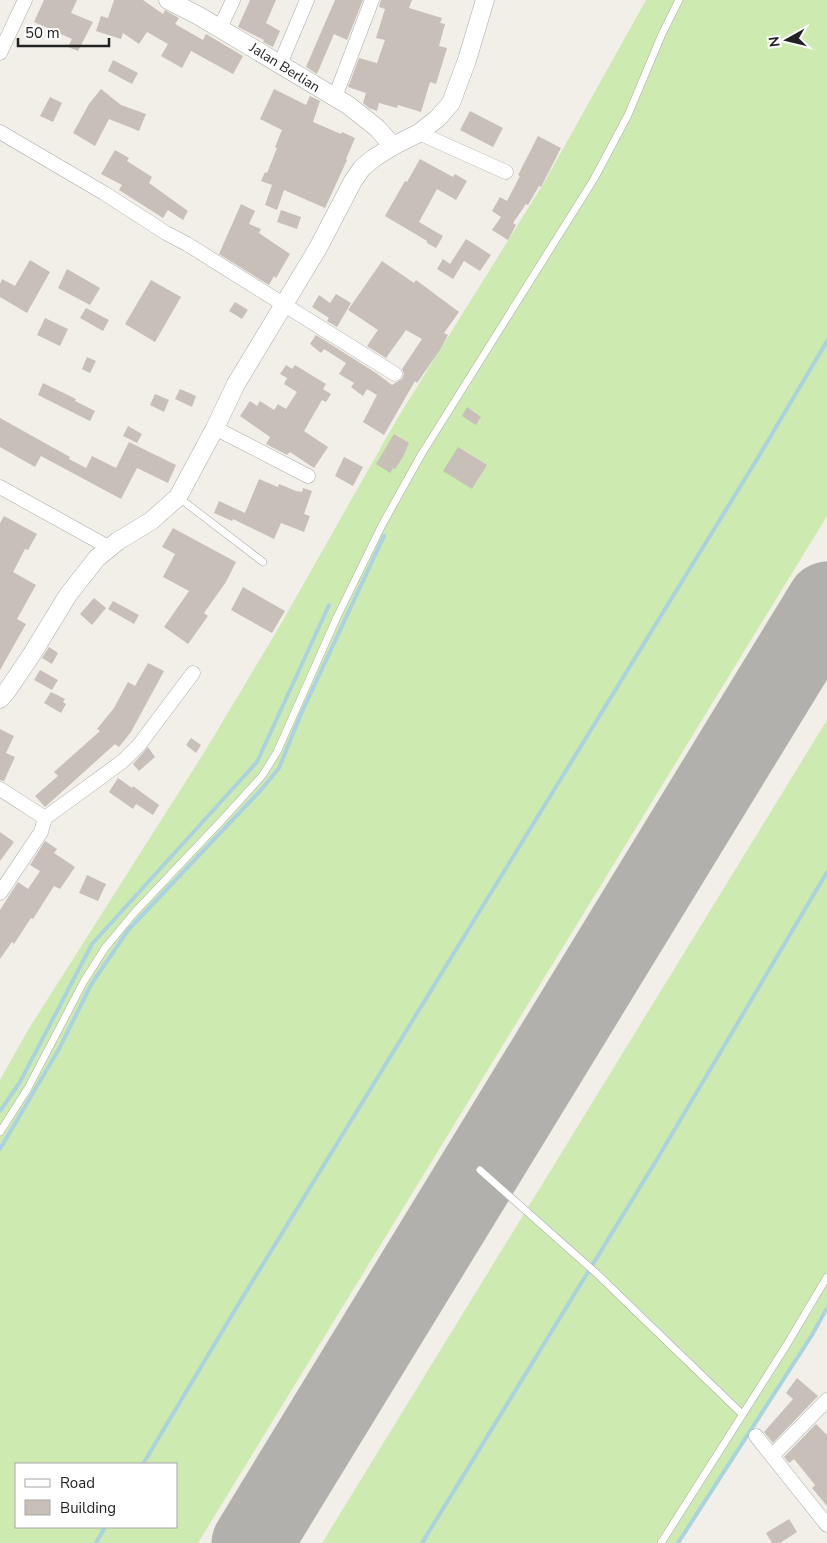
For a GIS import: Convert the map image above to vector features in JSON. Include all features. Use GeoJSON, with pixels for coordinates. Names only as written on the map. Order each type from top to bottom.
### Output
{"type":"FeatureCollection","features":[{"type":"Feature","properties":{"kind":"street"},"geometry":{"type":"LineString","coordinates":[[0,53],[25,0]]}},
{"type":"Feature","properties":{"kind":"street","name":"Jalan Berlian"},"geometry":{"type":"LineString","coordinates":[[168,0],[220,28],[348,105],[367,119],[393,146]]}},
{"type":"Feature","properties":{"kind":"street"},"geometry":{"type":"LineString","coordinates":[[220,28],[233,0]]}},
{"type":"Feature","properties":{"kind":"street"},"geometry":{"type":"LineString","coordinates":[[280,64],[307,0]]}},
{"type":"Feature","properties":{"kind":"street"},"geometry":{"type":"LineString","coordinates":[[335,97],[372,0]]}},
{"type":"Feature","properties":{"kind":"street"},"geometry":{"type":"LineString","coordinates":[[0,699],[8,691],[68,596],[97,558],[151,521],[178,497],[236,384],[318,248],[352,182],[368,163],[393,146],[419,133],[438,118],[451,103],[485,0]]}},
{"type":"Feature","properties":{"kind":"street"},"geometry":{"type":"LineString","coordinates":[[0,132],[104,193],[395,374]]}},
{"type":"Feature","properties":{"kind":"street"},"geometry":{"type":"LineString","coordinates":[[419,133],[506,172]]}},
{"type":"Feature","properties":{"kind":"street"},"geometry":{"type":"LineString","coordinates":[[215,428],[308,476]]}},
{"type":"Feature","properties":{"kind":"street"},"geometry":{"type":"LineString","coordinates":[[0,487],[110,548]]}},
{"type":"Feature","properties":{"kind":"street"},"geometry":{"type":"LineString","coordinates":[[0,893],[42,832],[45,818],[123,761],[140,745],[193,673]]}},
{"type":"Feature","properties":{"kind":"street"},"geometry":{"type":"LineString","coordinates":[[0,789],[45,818]]}},
{"type":"Feature","properties":{"kind":"street"},"geometry":{"type":"LineString","coordinates":[[772,1456],[827,1400]]}},
{"type":"Feature","properties":{"kind":"street"},"geometry":{"type":"LineString","coordinates":[[756,1436],[827,1525]]}},
{"type":"Feature","properties":{"kind":"lane"},"geometry":{"type":"LineString","coordinates":[[0,1132],[28,1088],[84,981],[105,948],[134,912],[262,776],[277,752],[337,617],[382,525],[421,455],[594,180],[628,115],[662,34],[680,0]]}},
{"type":"Feature","properties":{"kind":"lane"},"geometry":{"type":"LineString","coordinates":[[178,497],[263,562]]}},
{"type":"Feature","properties":{"kind":"lane"},"geometry":{"type":"LineString","coordinates":[[480,1170],[586,1263],[742,1414]]}},
{"type":"Feature","properties":{"kind":"lane"},"geometry":{"type":"LineString","coordinates":[[661,1543],[786,1346],[827,1277]]}},
{"type":"Feature","properties":{"kind":"green space"},"geometry":{"type":"Polygon","coordinates":[[[646,0],[827,0],[827,516],[198,1543],[0,1543],[0,1080],[28,1030],[205,751],[278,629],[397,419],[545,181],[646,0]]]}},
{"type":"Feature","properties":{"kind":"green space"},"geometry":{"type":"Polygon","coordinates":[[[827,720],[827,1308],[812,1335],[678,1543],[322,1543],[827,720]]]}},
{"type":"Feature","properties":{"kind":"building"},"geometry":{"type":"Polygon","coordinates":[[[44,0],[77,0],[71,13],[93,22],[78,51],[68,47],[72,39],[34,22],[44,0]]]}},
{"type":"Feature","properties":{"kind":"building"},"geometry":{"type":"Polygon","coordinates":[[[114,0],[143,0],[163,14],[165,10],[179,18],[175,24],[203,40],[206,34],[243,56],[233,74],[191,51],[182,68],[161,56],[168,44],[147,32],[139,44],[123,33],[121,39],[96,31],[101,16],[108,18],[114,0]]]}},
{"type":"Feature","properties":{"kind":"building"},"geometry":{"type":"Polygon","coordinates":[[[250,0],[276,0],[266,23],[280,31],[273,47],[263,42],[264,40],[238,27],[250,0]]]}},
{"type":"Feature","properties":{"kind":"building"},"geometry":{"type":"Polygon","coordinates":[[[335,0],[363,0],[347,40],[334,34],[317,74],[306,67],[335,0]]]}},
{"type":"Feature","properties":{"kind":"building"},"geometry":{"type":"Polygon","coordinates":[[[381,0],[412,0],[409,8],[442,18],[440,23],[445,24],[439,46],[447,48],[436,84],[430,82],[421,112],[398,105],[397,108],[379,103],[377,111],[363,103],[366,93],[348,87],[359,58],[377,63],[385,40],[376,38],[385,9],[379,7],[381,0]]]}},
{"type":"Feature","properties":{"kind":"building"},"geometry":{"type":"Polygon","coordinates":[[[113,60],[138,73],[132,84],[108,71],[113,60]]]}},
{"type":"Feature","properties":{"kind":"building"},"geometry":{"type":"Polygon","coordinates":[[[101,89],[121,105],[146,114],[139,131],[109,119],[95,146],[73,133],[89,104],[101,89]]]}},
{"type":"Feature","properties":{"kind":"building"},"geometry":{"type":"Polygon","coordinates":[[[274,89],[306,105],[310,96],[320,101],[313,122],[355,138],[325,208],[284,190],[277,210],[265,205],[272,185],[261,181],[265,172],[267,173],[282,130],[260,119],[274,89]]]}},
{"type":"Feature","properties":{"kind":"building"},"geometry":{"type":"Polygon","coordinates":[[[50,97],[62,103],[53,122],[40,116],[50,97]]]}},
{"type":"Feature","properties":{"kind":"building"},"geometry":{"type":"Polygon","coordinates":[[[470,111],[503,128],[493,147],[460,130],[470,111]]]}},
{"type":"Feature","properties":{"kind":"building"},"geometry":{"type":"Polygon","coordinates":[[[538,136],[561,148],[541,187],[539,186],[528,205],[526,204],[513,223],[516,225],[508,240],[492,230],[501,217],[492,211],[500,197],[507,201],[538,136]]]}},
{"type":"Feature","properties":{"kind":"building"},"geometry":{"type":"Polygon","coordinates":[[[115,150],[129,158],[127,161],[152,177],[149,183],[188,211],[183,220],[168,210],[163,218],[119,190],[122,185],[101,174],[115,150]]]}},
{"type":"Feature","properties":{"kind":"building"},"geometry":{"type":"Polygon","coordinates":[[[420,159],[453,177],[455,174],[467,181],[456,200],[437,189],[419,222],[443,236],[436,248],[385,216],[420,159]]]}},
{"type":"Feature","properties":{"kind":"building"},"geometry":{"type":"Polygon","coordinates":[[[241,204],[255,211],[249,224],[261,229],[259,233],[290,254],[276,278],[274,276],[269,285],[219,254],[241,204]]]}},
{"type":"Feature","properties":{"kind":"building"},"geometry":{"type":"Polygon","coordinates":[[[281,210],[301,217],[297,229],[277,222],[281,210]]]}},
{"type":"Feature","properties":{"kind":"building"},"geometry":{"type":"Polygon","coordinates":[[[466,239],[491,255],[480,271],[464,261],[453,279],[437,269],[443,259],[450,264],[466,239]]]}},
{"type":"Feature","properties":{"kind":"building"},"geometry":{"type":"Polygon","coordinates":[[[30,260],[50,272],[27,313],[0,297],[0,284],[2,279],[15,286],[30,260]]]}},
{"type":"Feature","properties":{"kind":"building"},"geometry":{"type":"Polygon","coordinates":[[[382,261],[414,283],[416,280],[459,312],[444,333],[448,335],[440,350],[417,383],[415,381],[384,435],[363,422],[377,395],[367,389],[363,396],[351,387],[354,383],[339,374],[346,363],[324,349],[321,353],[310,344],[316,335],[392,385],[402,379],[404,374],[402,369],[422,339],[406,330],[386,358],[367,346],[378,330],[348,310],[382,261]]]}},
{"type":"Feature","properties":{"kind":"building"},"geometry":{"type":"Polygon","coordinates":[[[67,269],[100,288],[90,305],[58,288],[67,269]]]}},
{"type":"Feature","properties":{"kind":"building"},"geometry":{"type":"Polygon","coordinates":[[[151,280],[181,297],[155,342],[125,324],[151,280]]]}},
{"type":"Feature","properties":{"kind":"building"},"geometry":{"type":"Polygon","coordinates":[[[336,294],[351,303],[337,327],[327,321],[329,318],[312,307],[319,295],[330,303],[336,294]]]}},
{"type":"Feature","properties":{"kind":"building"},"geometry":{"type":"Polygon","coordinates":[[[235,302],[248,310],[242,319],[229,311],[235,302]]]}},
{"type":"Feature","properties":{"kind":"building"},"geometry":{"type":"Polygon","coordinates":[[[86,308],[109,320],[103,331],[80,318],[86,308]]]}},
{"type":"Feature","properties":{"kind":"building"},"geometry":{"type":"Polygon","coordinates":[[[45,318],[68,329],[60,346],[37,335],[45,318]]]}},
{"type":"Feature","properties":{"kind":"building"},"geometry":{"type":"Polygon","coordinates":[[[87,357],[96,361],[90,373],[82,369],[87,357]]]}},
{"type":"Feature","properties":{"kind":"building"},"geometry":{"type":"Polygon","coordinates":[[[286,365],[292,369],[295,365],[326,384],[323,389],[331,394],[326,402],[322,400],[304,431],[328,447],[314,468],[290,452],[287,455],[266,444],[270,437],[240,416],[250,401],[257,406],[260,401],[274,410],[278,404],[286,409],[297,392],[284,384],[287,378],[280,374],[286,365]]]}},
{"type":"Feature","properties":{"kind":"building"},"geometry":{"type":"Polygon","coordinates":[[[43,383],[76,399],[75,401],[95,411],[90,421],[38,395],[43,383]]]}},
{"type":"Feature","properties":{"kind":"building"},"geometry":{"type":"Polygon","coordinates":[[[180,389],[196,396],[192,407],[175,399],[180,389]]]}},
{"type":"Feature","properties":{"kind":"building"},"geometry":{"type":"Polygon","coordinates":[[[155,394],[169,400],[164,412],[150,405],[155,394]]]}},
{"type":"Feature","properties":{"kind":"building"},"geometry":{"type":"Polygon","coordinates":[[[467,407],[481,417],[476,425],[462,416],[467,407]]]}},
{"type":"Feature","properties":{"kind":"building"},"geometry":{"type":"Polygon","coordinates":[[[0,418],[86,468],[92,456],[116,468],[129,442],[176,465],[168,483],[137,468],[121,499],[41,456],[35,467],[0,447],[0,418]]]}},
{"type":"Feature","properties":{"kind":"building"},"geometry":{"type":"Polygon","coordinates":[[[128,426],[142,434],[137,443],[123,436],[128,426]]]}},
{"type":"Feature","properties":{"kind":"building"},"geometry":{"type":"Polygon","coordinates":[[[394,434],[409,443],[403,457],[390,473],[376,464],[394,434]]]}},
{"type":"Feature","properties":{"kind":"building"},"geometry":{"type":"Polygon","coordinates":[[[458,447],[487,465],[472,489],[443,471],[458,447]]]}},
{"type":"Feature","properties":{"kind":"building"},"geometry":{"type":"Polygon","coordinates":[[[344,457],[363,467],[353,486],[335,476],[344,457]]]}},
{"type":"Feature","properties":{"kind":"building"},"geometry":{"type":"Polygon","coordinates":[[[259,479],[278,487],[279,484],[296,491],[302,492],[303,488],[312,491],[304,514],[310,516],[304,532],[281,523],[274,539],[233,519],[232,521],[214,513],[219,501],[245,513],[259,479]]]}},
{"type":"Feature","properties":{"kind":"building"},"geometry":{"type":"Polygon","coordinates":[[[4,516],[37,534],[28,550],[25,549],[13,572],[36,585],[17,619],[26,624],[0,670],[0,523],[4,516]]]}},
{"type":"Feature","properties":{"kind":"building"},"geometry":{"type":"Polygon","coordinates":[[[173,528],[236,562],[226,582],[204,613],[208,616],[188,644],[164,627],[189,591],[163,577],[175,554],[162,547],[173,528]]]}},
{"type":"Feature","properties":{"kind":"building"},"geometry":{"type":"Polygon","coordinates":[[[243,587],[285,611],[272,633],[231,610],[243,587]]]}},
{"type":"Feature","properties":{"kind":"building"},"geometry":{"type":"Polygon","coordinates":[[[94,598],[106,608],[92,625],[80,614],[94,598]]]}},
{"type":"Feature","properties":{"kind":"building"},"geometry":{"type":"Polygon","coordinates":[[[113,601],[139,615],[134,624],[108,609],[113,601]]]}},
{"type":"Feature","properties":{"kind":"building"},"geometry":{"type":"Polygon","coordinates":[[[49,647],[58,653],[52,664],[42,658],[49,647]]]}},
{"type":"Feature","properties":{"kind":"building"},"geometry":{"type":"Polygon","coordinates":[[[148,663],[164,671],[131,732],[119,747],[115,744],[45,807],[35,796],[58,776],[54,772],[100,731],[97,729],[114,708],[128,682],[135,686],[148,663]]]}},
{"type":"Feature","properties":{"kind":"building"},"geometry":{"type":"Polygon","coordinates":[[[40,670],[58,680],[52,690],[34,680],[40,670]]]}},
{"type":"Feature","properties":{"kind":"building"},"geometry":{"type":"Polygon","coordinates":[[[51,692],[65,699],[63,702],[66,704],[61,713],[44,703],[51,692]]]}},
{"type":"Feature","properties":{"kind":"building"},"geometry":{"type":"Polygon","coordinates":[[[0,729],[14,736],[6,753],[15,757],[4,781],[0,780],[0,729]]]}},
{"type":"Feature","properties":{"kind":"building"},"geometry":{"type":"Polygon","coordinates":[[[191,738],[201,745],[196,753],[186,745],[191,738]]]}},
{"type":"Feature","properties":{"kind":"building"},"geometry":{"type":"Polygon","coordinates":[[[148,747],[155,757],[139,771],[133,764],[148,747]]]}},
{"type":"Feature","properties":{"kind":"building"},"geometry":{"type":"Polygon","coordinates":[[[118,778],[132,788],[133,786],[159,805],[153,815],[136,804],[133,809],[109,792],[118,778]]]}},
{"type":"Feature","properties":{"kind":"building"},"geometry":{"type":"Polygon","coordinates":[[[0,832],[14,842],[0,861],[0,832]]]}},
{"type":"Feature","properties":{"kind":"building"},"geometry":{"type":"Polygon","coordinates":[[[45,841],[57,849],[54,853],[75,867],[60,889],[54,886],[33,919],[31,918],[14,944],[12,942],[0,959],[0,910],[18,882],[28,889],[40,871],[30,865],[45,841]]]}},
{"type":"Feature","properties":{"kind":"building"},"geometry":{"type":"Polygon","coordinates":[[[87,875],[106,884],[98,901],[79,893],[87,875]]]}},
{"type":"Feature","properties":{"kind":"building"},"geometry":{"type":"Polygon","coordinates":[[[797,1378],[818,1396],[773,1443],[764,1432],[793,1399],[786,1393],[797,1378]]]}},
{"type":"Feature","properties":{"kind":"building"},"geometry":{"type":"Polygon","coordinates":[[[816,1424],[827,1435],[827,1506],[812,1488],[815,1485],[794,1459],[789,1463],[784,1457],[816,1424]]]}},
{"type":"Feature","properties":{"kind":"building"},"geometry":{"type":"Polygon","coordinates":[[[789,1519],[797,1532],[780,1543],[772,1543],[766,1533],[789,1519]]]}},
{"type":"Feature","properties":{"kind":"waterway"},"geometry":{"type":"LineString","coordinates":[[144,1463],[241,1300],[759,456],[827,341]]}},
{"type":"Feature","properties":{"kind":"waterway"},"geometry":{"type":"LineString","coordinates":[[0,1149],[59,1049],[92,983],[129,929],[261,790],[279,768],[301,714],[384,536]]}},
{"type":"Feature","properties":{"kind":"waterway"},"geometry":{"type":"LineString","coordinates":[[0,1111],[20,1082],[92,944],[257,762],[329,605]]}},
{"type":"Feature","properties":{"kind":"waterway"},"geometry":{"type":"LineString","coordinates":[[422,1543],[656,1161],[827,872]]}},
{"type":"Feature","properties":{"kind":"waterway"},"geometry":{"type":"LineString","coordinates":[[678,1543],[812,1335],[827,1308]]}},
{"type":"Feature","properties":{"kind":"waterway"},"geometry":{"type":"LineString","coordinates":[[96,1543],[104,1528]]}},
{"type":"Feature","properties":{"kind":"runway"},"geometry":{"type":"LineString","coordinates":[[252,1543],[827,602]]}}]}
